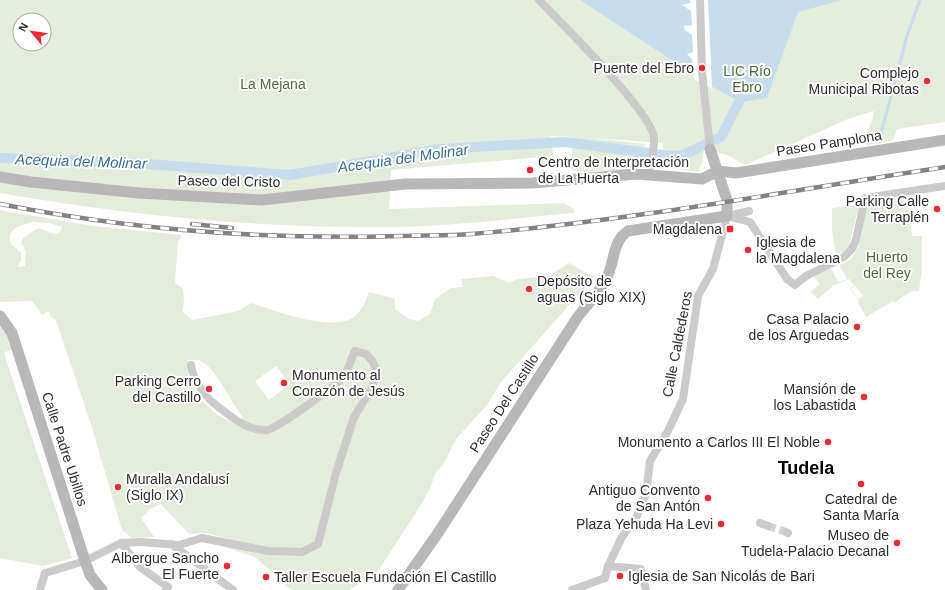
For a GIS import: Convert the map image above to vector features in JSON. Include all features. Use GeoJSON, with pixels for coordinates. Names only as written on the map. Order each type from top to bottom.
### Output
{"type":"FeatureCollection","features":[{"type":"Feature","properties":{"kind":"street"},"geometry":{"type":"LineString","coordinates":[[539,0],[591,54],[644,115],[654,138],[649,174]]}},
{"type":"Feature","properties":{"kind":"street"},"geometry":{"type":"LineString","coordinates":[[700,0],[702,71],[710,149]]}},
{"type":"Feature","properties":{"kind":"street","name":"Paseo Pamplona"},"geometry":{"type":"LineString","coordinates":[[718,171],[736,173],[945,140]]}},
{"type":"Feature","properties":{"kind":"street","name":"Calle Caldederos"},"geometry":{"type":"LineString","coordinates":[[572,590],[605,578],[608,566],[622,538],[636,518],[646,494],[650,461],[668,431],[683,399],[698,296],[713,269],[727,216],[728,200],[710,149]]}},
{"type":"Feature","properties":{"kind":"street","name":"Paseo del Cristo"},"geometry":{"type":"LineString","coordinates":[[0,177],[31,182],[139,193],[262,200],[405,184],[533,183],[649,174],[702,179],[718,171]]}},
{"type":"Feature","properties":{"kind":"street"},"geometry":{"type":"LineString","coordinates":[[727,216],[750,222],[787,279],[795,285],[806,276],[844,256],[852,249],[856,240],[864,198],[945,186]]}},
{"type":"Feature","properties":{"kind":"street"},"geometry":{"type":"LineString","coordinates":[[727,216],[749,212]]}},
{"type":"Feature","properties":{"kind":"street","name":"Paseo Del Castillo"},"geometry":{"type":"LineString","coordinates":[[398,590],[438,533],[577,318],[600,290],[608,274],[619,237],[628,231],[727,216]]}},
{"type":"Feature","properties":{"kind":"street","name":"Calle Padre Ubillos"},"geometry":{"type":"LineString","coordinates":[[0,316],[12,333],[90,575],[102,590]]}},
{"type":"Feature","properties":{"kind":"street"},"geometry":{"type":"LineString","coordinates":[[40,590],[45,573],[85,561],[121,543],[142,542],[179,545],[202,538],[268,551],[302,552],[318,544],[336,473],[354,417],[372,388],[376,370],[373,362],[366,354],[355,351],[344,376],[281,424],[267,430],[240,422],[229,416],[213,403],[199,388],[193,376],[191,365]]}},
{"type":"Feature","properties":{"kind":"street"},"geometry":{"type":"LineString","coordinates":[[121,543],[140,567],[167,588]]}},
{"type":"Feature","properties":{"kind":"street"},"geometry":{"type":"LineString","coordinates":[[170,544],[233,590]]}},
{"type":"Feature","properties":{"kind":"street"},"geometry":{"type":"LineString","coordinates":[[608,566],[641,569],[646,590]]}},
{"type":"Feature","properties":{"kind":"green space"},"geometry":{"type":"Polygon","coordinates":[[[0,0],[945,0],[945,122],[897,129],[893,140],[867,145],[867,135],[874,111],[848,119],[745,165],[727,155],[704,149],[703,160],[698,172],[664,167],[663,143],[590,138],[645,144],[641,170],[572,171],[572,137],[551,136],[553,156],[391,170],[389,209],[563,203],[574,209],[574,213],[427,226],[334,227],[191,219],[47,201],[0,193],[0,0]]]}},
{"type":"Feature","properties":{"kind":"green space","name":"Huerto del Rey"},"geometry":{"type":"Polygon","coordinates":[[[907,197],[912,236],[922,236],[922,268],[919,291],[909,293],[895,303],[893,301],[866,317],[858,303],[859,301],[850,289],[854,285],[849,279],[834,285],[818,299],[810,292],[820,284],[813,276],[831,268],[838,282],[847,279],[839,265],[850,259],[855,254],[862,232],[867,203],[907,197]],[[855,286],[851,289],[858,299],[863,296],[855,286]]]}},
{"type":"Feature","properties":{"kind":"green space"},"geometry":{"type":"Polygon","coordinates":[[[859,205],[849,246],[847,250],[836,255],[832,230],[832,208],[859,205]]]}},
{"type":"Feature","properties":{"kind":"green space"},"geometry":{"type":"Polygon","coordinates":[[[0,210],[93,226],[182,235],[178,242],[175,283],[183,289],[184,302],[182,311],[192,320],[238,311],[251,303],[304,319],[333,323],[345,321],[355,316],[364,305],[369,292],[395,299],[395,309],[409,319],[418,321],[430,314],[435,299],[451,288],[463,287],[461,279],[493,276],[509,283],[518,279],[549,276],[569,263],[594,277],[501,382],[487,405],[456,439],[444,463],[435,474],[431,486],[421,505],[376,574],[349,590],[291,590],[255,557],[224,547],[230,539],[206,533],[189,534],[161,504],[150,509],[141,518],[154,537],[132,538],[122,530],[91,424],[56,320],[51,317],[49,311],[42,315],[32,301],[0,302],[0,210]],[[32,222],[15,228],[10,234],[11,244],[21,253],[21,260],[17,267],[25,266],[26,251],[21,243],[23,238],[38,228],[54,234],[59,234],[62,227],[50,223],[32,222]],[[188,360],[188,377],[199,397],[217,415],[238,425],[243,417],[219,379],[207,366],[200,360],[188,360]],[[276,366],[255,381],[269,400],[290,384],[276,366]]]}},
{"type":"Feature","properties":{"kind":"green space"},"geometry":{"type":"Polygon","coordinates":[[[0,317],[15,347],[4,353],[72,558],[43,566],[0,558],[0,317]]]}},
{"type":"Feature","properties":{"kind":"water"},"geometry":{"type":"Polygon","coordinates":[[[580,0],[842,0],[798,12],[767,98],[740,102],[695,77],[684,68],[580,0]]]}},
{"type":"Feature","properties":{"kind":"pier","name":"Puente del Ebro"},"geometry":{"type":"Polygon","coordinates":[[[690,0],[708,0],[712,89],[694,79],[692,59],[687,54],[693,52],[692,35],[685,30],[684,26],[692,25],[691,11],[682,5],[690,3],[690,0]]]}},
{"type":"Feature","properties":{"kind":"waterway"},"geometry":{"type":"LineString","coordinates":[[879,141],[907,36],[920,0]]}},
{"type":"Feature","properties":{"kind":"waterway","name":"Acequia del Molinar"},"geometry":{"type":"LineString","coordinates":[[0,158],[134,163],[290,175],[441,149],[565,142],[670,156],[683,155],[721,137],[745,90]]}},
{"type":"Feature","properties":{"kind":"tunnel"},"geometry":{"type":"LineString","coordinates":[[768,526],[786,532]]}},
{"type":"Feature","properties":{"kind":"railway"},"geometry":{"type":"LineString","coordinates":[[0,204],[99,221],[199,231],[350,237],[453,235],[531,228],[709,205],[945,167]]}},
{"type":"Feature","properties":{"kind":"railway"},"geometry":{"type":"LineString","coordinates":[[192,224],[232,228]]}},
{"type":"Feature","properties":{"kind":"place","name":"Puente del Ebro"},"geometry":{"type":"Point","coordinates":[702,68]}},
{"type":"Feature","properties":{"kind":"place","name":"Complejo Municipal Ribotas"},"geometry":{"type":"Point","coordinates":[927,81]}},
{"type":"Feature","properties":{"kind":"place","name":"Centro de Interpretación de La Huerta"},"geometry":{"type":"Point","coordinates":[530,170]}},
{"type":"Feature","properties":{"kind":"place","name":"Parking Calle Terraplén"},"geometry":{"type":"Point","coordinates":[937,209]}},
{"type":"Feature","properties":{"kind":"place","name":"Magdalena"},"geometry":{"type":"Point","coordinates":[730,229]}},
{"type":"Feature","properties":{"kind":"place","name":"Iglesia de la Magdalena"},"geometry":{"type":"Point","coordinates":[748,250]}},
{"type":"Feature","properties":{"kind":"place","name":"Depósito de aguas (Siglo XIX)"},"geometry":{"type":"Point","coordinates":[529,289]}},
{"type":"Feature","properties":{"kind":"place","name":"Casa Palacio de los Arguedas"},"geometry":{"type":"Point","coordinates":[857,327]}},
{"type":"Feature","properties":{"kind":"place","name":"Monumento al Corazón de Jesús"},"geometry":{"type":"Point","coordinates":[284,383]}},
{"type":"Feature","properties":{"kind":"place","name":"Parking Cerro del Castillo"},"geometry":{"type":"Point","coordinates":[209,389]}},
{"type":"Feature","properties":{"kind":"place","name":"Mansión de los Labastida"},"geometry":{"type":"Point","coordinates":[864,397]}},
{"type":"Feature","properties":{"kind":"place","name":"Monumento a Carlos III El Noble"},"geometry":{"type":"Point","coordinates":[828,442]}},
{"type":"Feature","properties":{"kind":"place","name":"Catedral de Santa María"},"geometry":{"type":"Point","coordinates":[861,484]}},
{"type":"Feature","properties":{"kind":"place","name":"Muralla Andalusí (Siglo IX)"},"geometry":{"type":"Point","coordinates":[118,487]}},
{"type":"Feature","properties":{"kind":"place","name":"Antiguo Convento de San Antón"},"geometry":{"type":"Point","coordinates":[708,498]}},
{"type":"Feature","properties":{"kind":"place","name":"Plaza Yehuda Ha Levi"},"geometry":{"type":"Point","coordinates":[721,524]}},
{"type":"Feature","properties":{"kind":"place","name":"Museo de Tudela-Palacio Decanal"},"geometry":{"type":"Point","coordinates":[897,543]}},
{"type":"Feature","properties":{"kind":"place","name":"Albergue Sancho El Fuerte"},"geometry":{"type":"Point","coordinates":[227,566]}},
{"type":"Feature","properties":{"kind":"place","name":"Iglesia de San Nicolás de Bari"},"geometry":{"type":"Point","coordinates":[620,576]}},
{"type":"Feature","properties":{"kind":"place","name":"Taller Escuela Fundación El Castillo"},"geometry":{"type":"Point","coordinates":[266,577]}},
{"type":"Feature","properties":{"kind":"district","name":"Tudela"},"geometry":{"type":"Point","coordinates":[806,468]}},
{"type":"Feature","properties":{"kind":"park label","name":"LIC Río Ebro"},"geometry":{"type":"Point","coordinates":[747,80]}},
{"type":"Feature","properties":{"kind":"park label","name":"La Mejana"},"geometry":{"type":"Point","coordinates":[273,84]}}]}
